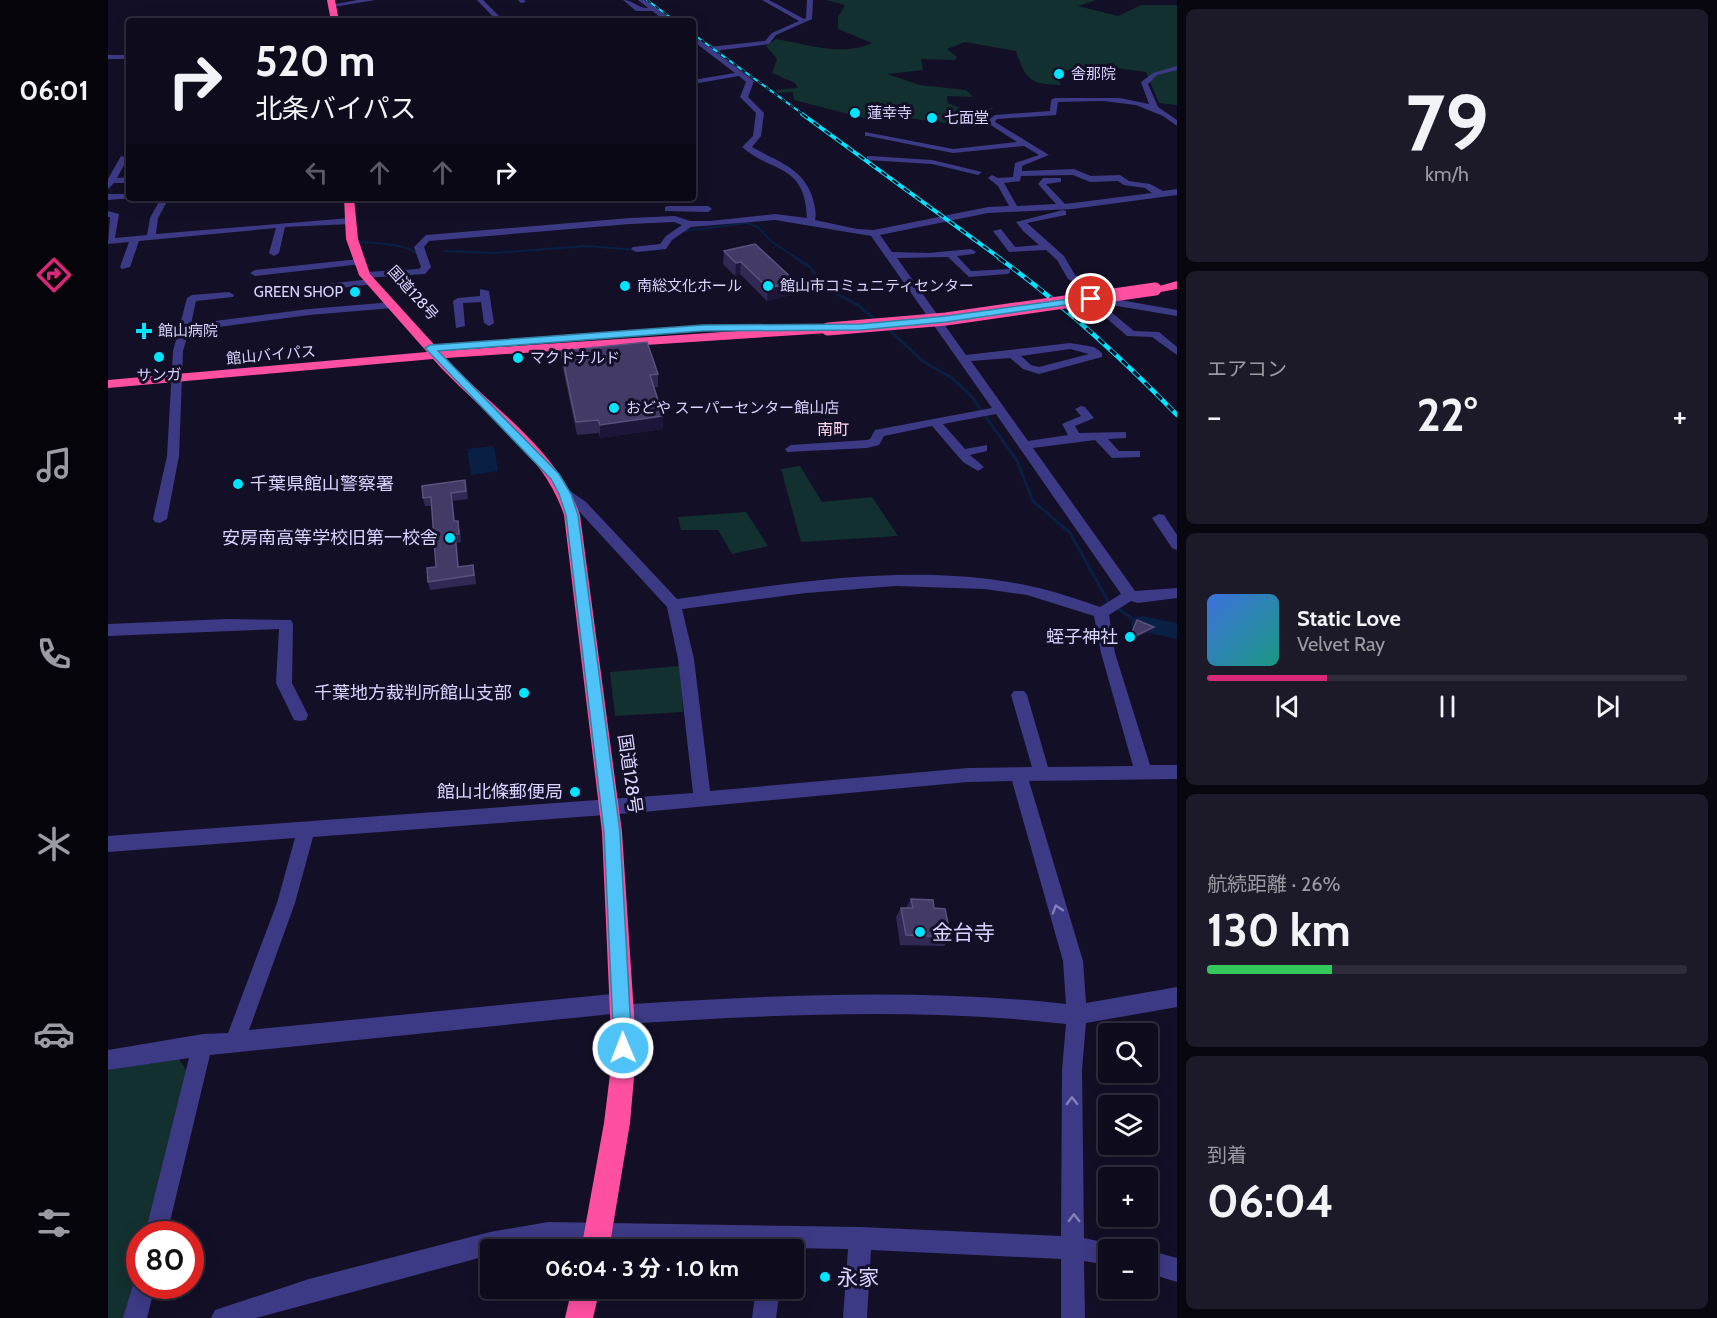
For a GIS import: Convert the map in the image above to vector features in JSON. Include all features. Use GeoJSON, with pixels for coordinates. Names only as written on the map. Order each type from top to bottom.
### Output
{"type":"FeatureCollection","features":[{"type":"Feature","properties":{"kind":"highway"},"geometry":{"type":"LineString","coordinates":[[332,2],[335,18]]}},
{"type":"Feature","properties":{"kind":"highway","name":"国道128号"},"geometry":{"type":"LineString","coordinates":[[350,201],[350,221],[359,262],[368,279],[434,352],[543,463],[565,494],[574,524],[608,807],[622,1008],[623,1066],[618,1123],[597,1239]]}},
{"type":"Feature","properties":{"kind":"highway","name":"館山バイパス"},"geometry":{"type":"LineString","coordinates":[[108,384],[178,375],[434,352],[828,329],[957,318],[1177,286]]}},
{"type":"Feature","properties":{"kind":"highway","name":"館山バイパス"},"geometry":{"type":"LineString","coordinates":[[108,375],[178,375]]}},
{"type":"Feature","properties":{"kind":"highway"},"geometry":{"type":"LineString","coordinates":[[579,1318],[583,1299]]}},
{"type":"Feature","properties":{"kind":"street"},"geometry":{"type":"LineString","coordinates":[[332,2],[372,0]]}},
{"type":"Feature","properties":{"kind":"street"},"geometry":{"type":"LineString","coordinates":[[472,1],[480,0],[498,18]]}},
{"type":"Feature","properties":{"kind":"street"},"geometry":{"type":"LineString","coordinates":[[626,0],[638,10],[653,9]]}},
{"type":"Feature","properties":{"kind":"street"},"geometry":{"type":"LineString","coordinates":[[641,0],[666,18]]}},
{"type":"Feature","properties":{"kind":"street"},"geometry":{"type":"LineString","coordinates":[[765,0],[803,21]]}},
{"type":"Feature","properties":{"kind":"street"},"geometry":{"type":"LineString","coordinates":[[709,49],[767,43],[774,34],[810,17],[810,0]]}},
{"type":"Feature","properties":{"kind":"street"},"geometry":{"type":"LineString","coordinates":[[480,9],[488,8]]}},
{"type":"Feature","properties":{"kind":"street"},"geometry":{"type":"LineString","coordinates":[[696,40],[750,81],[744,97],[760,113],[759,135],[756,142],[746,147],[787,166],[797,175],[810,203],[812,217],[810,221]]}},
{"type":"Feature","properties":{"kind":"street"},"geometry":{"type":"LineString","coordinates":[[108,57],[126,57]]}},
{"type":"Feature","properties":{"kind":"street"},"geometry":{"type":"LineString","coordinates":[[1154,107],[1144,84],[1155,74],[1177,68]]}},
{"type":"Feature","properties":{"kind":"street"},"geometry":{"type":"LineString","coordinates":[[696,82],[741,74]]}},
{"type":"Feature","properties":{"kind":"street"},"geometry":{"type":"LineString","coordinates":[[997,181],[1015,180],[1018,165],[1045,155],[990,120],[995,117],[1053,113],[1055,100],[1108,100],[1154,107],[1168,114],[1177,124]]}},
{"type":"Feature","properties":{"kind":"street"},"geometry":{"type":"LineString","coordinates":[[868,134],[953,151],[1025,143]]}},
{"type":"Feature","properties":{"kind":"street"},"geometry":{"type":"LineString","coordinates":[[953,151],[978,172]]}},
{"type":"Feature","properties":{"kind":"street"},"geometry":{"type":"LineString","coordinates":[[108,159],[126,158]]}},
{"type":"Feature","properties":{"kind":"street"},"geometry":{"type":"LineString","coordinates":[[870,158],[932,162],[978,172],[997,181],[1009,195],[1014,208]]}},
{"type":"Feature","properties":{"kind":"street"},"geometry":{"type":"LineString","coordinates":[[109,184],[126,159]]}},
{"type":"Feature","properties":{"kind":"street"},"geometry":{"type":"LineString","coordinates":[[1018,174],[1074,172],[1090,179],[1120,178],[1127,183],[1147,186],[1161,194]]}},
{"type":"Feature","properties":{"kind":"street"},"geometry":{"type":"LineString","coordinates":[[1065,180],[1043,181],[1042,184],[1067,206]]}},
{"type":"Feature","properties":{"kind":"street"},"geometry":{"type":"LineString","coordinates":[[109,184],[126,181]]}},
{"type":"Feature","properties":{"kind":"street"},"geometry":{"type":"LineString","coordinates":[[290,291],[422,272],[426,267],[420,247],[426,238],[607,227],[675,219],[689,224],[710,224],[775,217],[810,221],[842,230],[874,232],[963,214],[1014,208],[1067,206],[1177,192]]}},
{"type":"Feature","properties":{"kind":"street"},"geometry":{"type":"LineString","coordinates":[[108,198],[126,197]]}},
{"type":"Feature","properties":{"kind":"street"},"geometry":{"type":"LineString","coordinates":[[151,236],[154,218],[163,201]]}},
{"type":"Feature","properties":{"kind":"street"},"geometry":{"type":"LineString","coordinates":[[664,201],[675,219]]}},
{"type":"Feature","properties":{"kind":"street"},"geometry":{"type":"LineString","coordinates":[[1067,206],[1061,214],[1021,222],[1061,258],[1075,281],[1104,293],[1118,303]]}},
{"type":"Feature","properties":{"kind":"street"},"geometry":{"type":"LineString","coordinates":[[668,209],[708,209]]}},
{"type":"Feature","properties":{"kind":"street"},"geometry":{"type":"LineString","coordinates":[[108,214],[115,214],[109,241],[350,221]]}},
{"type":"Feature","properties":{"kind":"street"},"geometry":{"type":"LineString","coordinates":[[636,249],[663,247],[669,238],[689,224]]}},
{"type":"Feature","properties":{"kind":"street"},"geometry":{"type":"LineString","coordinates":[[274,253],[281,225]]}},
{"type":"Feature","properties":{"kind":"street"},"geometry":{"type":"LineString","coordinates":[[998,231],[1012,250],[1048,247]]}},
{"type":"Feature","properties":{"kind":"street"},"geometry":{"type":"LineString","coordinates":[[874,232],[963,359],[988,412],[1023,446],[1115,605],[1108,653],[1143,771]]}},
{"type":"Feature","properties":{"kind":"street"},"geometry":{"type":"LineString","coordinates":[[125,267],[135,239]]}},
{"type":"Feature","properties":{"kind":"street"},"geometry":{"type":"LineString","coordinates":[[889,255],[928,256],[971,252]]}},
{"type":"Feature","properties":{"kind":"street"},"geometry":{"type":"LineString","coordinates":[[949,253],[969,274],[1007,271]]}},
{"type":"Feature","properties":{"kind":"street"},"geometry":{"type":"LineString","coordinates":[[255,273],[359,262]]}},
{"type":"Feature","properties":{"kind":"street"},"geometry":{"type":"LineString","coordinates":[[160,519],[173,456],[178,351],[192,298],[230,295]]}},
{"type":"Feature","properties":{"kind":"street"},"geometry":{"type":"LineString","coordinates":[[460,326],[458,301],[485,295],[489,323]]}},
{"type":"Feature","properties":{"kind":"street"},"geometry":{"type":"LineString","coordinates":[[1177,313],[1118,303],[1100,305],[1100,308],[1131,334],[1155,334],[1177,352]]}},
{"type":"Feature","properties":{"kind":"street"},"geometry":{"type":"LineString","coordinates":[[185,328],[309,312],[393,305]]}},
{"type":"Feature","properties":{"kind":"street"},"geometry":{"type":"LineString","coordinates":[[963,359],[1012,354],[1059,345],[1092,349],[1098,355],[1040,372],[1027,367],[1012,354]]}},
{"type":"Feature","properties":{"kind":"street"},"geometry":{"type":"LineString","coordinates":[[1076,438],[1068,424],[1088,418],[1081,409]]}},
{"type":"Feature","properties":{"kind":"street"},"geometry":{"type":"LineString","coordinates":[[792,449],[867,444],[875,442],[879,433],[988,412]]}},
{"type":"Feature","properties":{"kind":"street"},"geometry":{"type":"LineString","coordinates":[[934,422],[978,467]]}},
{"type":"Feature","properties":{"kind":"street"},"geometry":{"type":"LineString","coordinates":[[1023,446],[1076,438],[1122,435]]}},
{"type":"Feature","properties":{"kind":"street"},"geometry":{"type":"LineString","coordinates":[[1098,436],[1116,454],[1136,454]]}},
{"type":"Feature","properties":{"kind":"street"},"geometry":{"type":"LineString","coordinates":[[962,453],[983,448]]}},
{"type":"Feature","properties":{"kind":"street"},"geometry":{"type":"LineString","coordinates":[[565,494],[581,505],[674,604],[686,659],[702,799]]}},
{"type":"Feature","properties":{"kind":"street"},"geometry":{"type":"LineString","coordinates":[[1159,518],[1177,545]]}},
{"type":"Feature","properties":{"kind":"street"},"geometry":{"type":"LineString","coordinates":[[674,604],[799,589],[903,581],[1006,586],[1115,605],[1138,598],[1177,593]]}},
{"type":"Feature","properties":{"kind":"street"},"geometry":{"type":"LineString","coordinates":[[108,630],[227,624],[286,624],[284,683],[300,714]]}},
{"type":"Feature","properties":{"kind":"street"},"geometry":{"type":"LineString","coordinates":[[1019,695],[1042,773]]}},
{"type":"Feature","properties":{"kind":"street"},"geometry":{"type":"LineString","coordinates":[[108,844],[850,788],[968,775],[1177,772]]}},
{"type":"Feature","properties":{"kind":"street"},"geometry":{"type":"LineString","coordinates":[[1017,773],[1073,961],[1077,1016],[1072,1070],[1073,1318]]}},
{"type":"Feature","properties":{"kind":"street"},"geometry":{"type":"LineString","coordinates":[[236,1040],[286,903],[306,829]]}},
{"type":"Feature","properties":{"kind":"street"},"geometry":{"type":"LineString","coordinates":[[108,1060],[236,1040],[622,1008],[809,1004],[1014,1008],[1077,1016],[1177,997]]}},
{"type":"Feature","properties":{"kind":"street"},"geometry":{"type":"LineString","coordinates":[[159,1221],[203,1044]]}},
{"type":"Feature","properties":{"kind":"street"},"geometry":{"type":"LineString","coordinates":[[511,1239],[548,1233],[585,1239]]}},
{"type":"Feature","properties":{"kind":"street"},"geometry":{"type":"LineString","coordinates":[[855,1318],[860,1238]]}},
{"type":"Feature","properties":{"kind":"street"},"geometry":{"type":"LineString","coordinates":[[804,1242],[860,1238],[1074,1248],[1098,1252]]}},
{"type":"Feature","properties":{"kind":"street"},"geometry":{"type":"LineString","coordinates":[[223,1318],[290,1296],[480,1246]]}},
{"type":"Feature","properties":{"kind":"street"},"geometry":{"type":"LineString","coordinates":[[1158,1265],[1177,1270]]}},
{"type":"Feature","properties":{"kind":"street"},"geometry":{"type":"LineString","coordinates":[[135,1318],[140,1299]]}},
{"type":"Feature","properties":{"kind":"street"},"geometry":{"type":"LineString","coordinates":[[764,1318],[767,1299]]}},
{"type":"Feature","properties":{"kind":"green space"},"geometry":{"type":"Polygon","coordinates":[[[826,0],[1096,0],[1078,6],[1118,16],[1141,5],[1177,5],[1177,105],[1159,103],[1146,72],[1117,68],[1085,72],[1053,69],[1061,85],[1042,83],[1026,74],[1016,51],[965,42],[947,49],[957,57],[955,60],[921,59],[923,70],[887,74],[920,85],[966,90],[973,97],[947,96],[948,103],[963,109],[994,108],[960,125],[908,118],[871,120],[794,100],[793,92],[778,93],[776,90],[798,88],[795,83],[772,73],[777,59],[766,46],[776,39],[836,49],[860,47],[872,43],[838,29],[838,17],[845,5],[826,0]]]}},
{"type":"Feature","properties":{"kind":"green space"},"geometry":{"type":"Polygon","coordinates":[[[800,466],[822,502],[872,497],[898,536],[801,542],[781,469],[800,466]]]}},
{"type":"Feature","properties":{"kind":"green space"},"geometry":{"type":"Polygon","coordinates":[[[746,512],[768,546],[732,554],[718,530],[681,530],[678,517],[746,512]]]}},
{"type":"Feature","properties":{"kind":"green space"},"geometry":{"type":"Polygon","coordinates":[[[680,666],[683,712],[615,716],[610,672],[680,666]]]}},
{"type":"Feature","properties":{"kind":"green space"},"geometry":{"type":"Polygon","coordinates":[[[179,1059],[188,1073],[153,1221],[126,1221],[126,1299],[134,1299],[129,1318],[108,1318],[108,1070],[179,1059]]]}},
{"type":"Feature","properties":{"kind":"water"},"geometry":{"type":"Polygon","coordinates":[[[494,446],[498,471],[471,475],[467,449],[494,446]]]}},
{"type":"Feature","properties":{"kind":"building"},"geometry":{"type":"Polygon","coordinates":[[[755,244],[796,282],[768,288],[741,262],[736,263],[724,251],[755,244]]]}},
{"type":"Feature","properties":{"kind":"building","name":"おどや スーパーセンター館山店"},"geometry":{"type":"Polygon","coordinates":[[[647,342],[658,374],[650,375],[663,416],[600,425],[598,420],[576,422],[561,351],[647,342]]]}},
{"type":"Feature","properties":{"kind":"building","name":"安房南高等学校旧第一校舎"},"geometry":{"type":"Polygon","coordinates":[[[465,480],[466,491],[451,493],[454,521],[458,521],[459,534],[455,534],[458,567],[473,565],[474,575],[428,582],[427,568],[436,567],[431,497],[423,498],[422,486],[465,480]]]}},
{"type":"Feature","properties":{"kind":"building"},"geometry":{"type":"Polygon","coordinates":[[[1137,620],[1154,627],[1129,639],[1137,620]]]}},
{"type":"Feature","properties":{"kind":"building"},"geometry":{"type":"Polygon","coordinates":[[[911,899],[933,900],[934,908],[945,909],[951,937],[906,935],[901,908],[913,908],[911,899]]]}},
{"type":"Feature","properties":{"kind":"waterway"},"geometry":{"type":"LineString","coordinates":[[685,231],[747,223],[758,227],[772,242],[798,259]]}},
{"type":"Feature","properties":{"kind":"waterway"},"geometry":{"type":"LineString","coordinates":[[360,242],[399,246],[417,254]]}},
{"type":"Feature","properties":{"kind":"waterway"},"geometry":{"type":"LineString","coordinates":[[444,251],[495,253],[586,246],[637,250]]}},
{"type":"Feature","properties":{"kind":"waterway"},"geometry":{"type":"LineString","coordinates":[[645,251],[664,248]]}},
{"type":"Feature","properties":{"kind":"waterway"},"geometry":{"type":"LineString","coordinates":[[796,258],[810,267],[824,287],[858,305],[878,322]]}},
{"type":"Feature","properties":{"kind":"waterway"},"geometry":{"type":"LineString","coordinates":[[887,328],[924,362],[952,378],[972,397],[1017,461],[1033,501],[1070,533],[1109,603],[1139,623]]}},
{"type":"Feature","properties":{"kind":"waterway"},"geometry":{"type":"LineString","coordinates":[[1142,624],[1177,631]]}},
{"type":"Feature","properties":{"kind":"railway"},"geometry":{"type":"LineString","coordinates":[[647,0],[671,18]]}},
{"type":"Feature","properties":{"kind":"railway"},"geometry":{"type":"LineString","coordinates":[[696,36],[804,115]]}},
{"type":"Feature","properties":{"kind":"railway"},"geometry":{"type":"LineString","coordinates":[[802,114],[1001,259]]}},
{"type":"Feature","properties":{"kind":"railway"},"geometry":{"type":"LineString","coordinates":[[999,258],[1092,333],[1177,415]]}},
{"type":"Feature","properties":{"kind":"place","name":"舎那院"},"geometry":{"type":"Point","coordinates":[1059,74]}},
{"type":"Feature","properties":{"kind":"place","name":"蓮幸寺"},"geometry":{"type":"Point","coordinates":[855,113]}},
{"type":"Feature","properties":{"kind":"place","name":"七面堂"},"geometry":{"type":"Point","coordinates":[932,118]}},
{"type":"Feature","properties":{"kind":"place","name":"南総文化ホール"},"geometry":{"type":"Point","coordinates":[625,286]}},
{"type":"Feature","properties":{"kind":"place","name":"館山市コミュニティセンター"},"geometry":{"type":"Point","coordinates":[768,286]}},
{"type":"Feature","properties":{"kind":"place","name":"GREEN SHOP"},"geometry":{"type":"Point","coordinates":[355,292]}},
{"type":"Feature","properties":{"kind":"place","name":"館山病院"},"geometry":{"type":"Point","coordinates":[144,331]}},
{"type":"Feature","properties":{"kind":"place","name":"サンガ"},"geometry":{"type":"Point","coordinates":[159,357]}},
{"type":"Feature","properties":{"kind":"place","name":"マクドナルド"},"geometry":{"type":"Point","coordinates":[518,358]}},
{"type":"Feature","properties":{"kind":"place","name":"おどや スーパーセンター館山店"},"geometry":{"type":"Point","coordinates":[614,408]}},
{"type":"Feature","properties":{"kind":"place","name":"千葉県館山警察署"},"geometry":{"type":"Point","coordinates":[238,484]}},
{"type":"Feature","properties":{"kind":"place","name":"安房南高等学校旧第一校舎"},"geometry":{"type":"Point","coordinates":[450,538]}},
{"type":"Feature","properties":{"kind":"place","name":"蛭子神社"},"geometry":{"type":"Point","coordinates":[1130,637]}},
{"type":"Feature","properties":{"kind":"place","name":"千葉地方裁判所館山支部"},"geometry":{"type":"Point","coordinates":[524,693]}},
{"type":"Feature","properties":{"kind":"place","name":"館山北條郵便局"},"geometry":{"type":"Point","coordinates":[575,792]}},
{"type":"Feature","properties":{"kind":"place","name":"金台寺"},"geometry":{"type":"Point","coordinates":[920,932]}},
{"type":"Feature","properties":{"kind":"place","name":"永家"},"geometry":{"type":"Point","coordinates":[825,1277]}},
{"type":"Feature","properties":{"kind":"district","name":"南町"},"geometry":{"type":"Point","coordinates":[833,429]}},
{"type":"Feature","properties":{"kind":"route"},"geometry":{"type":"LineString","coordinates":[[623,1048],[612,832],[572,515],[565,494],[555,477],[497,414],[430,348],[703,328],[861,327],[946,319],[1091,299]]}}]}
